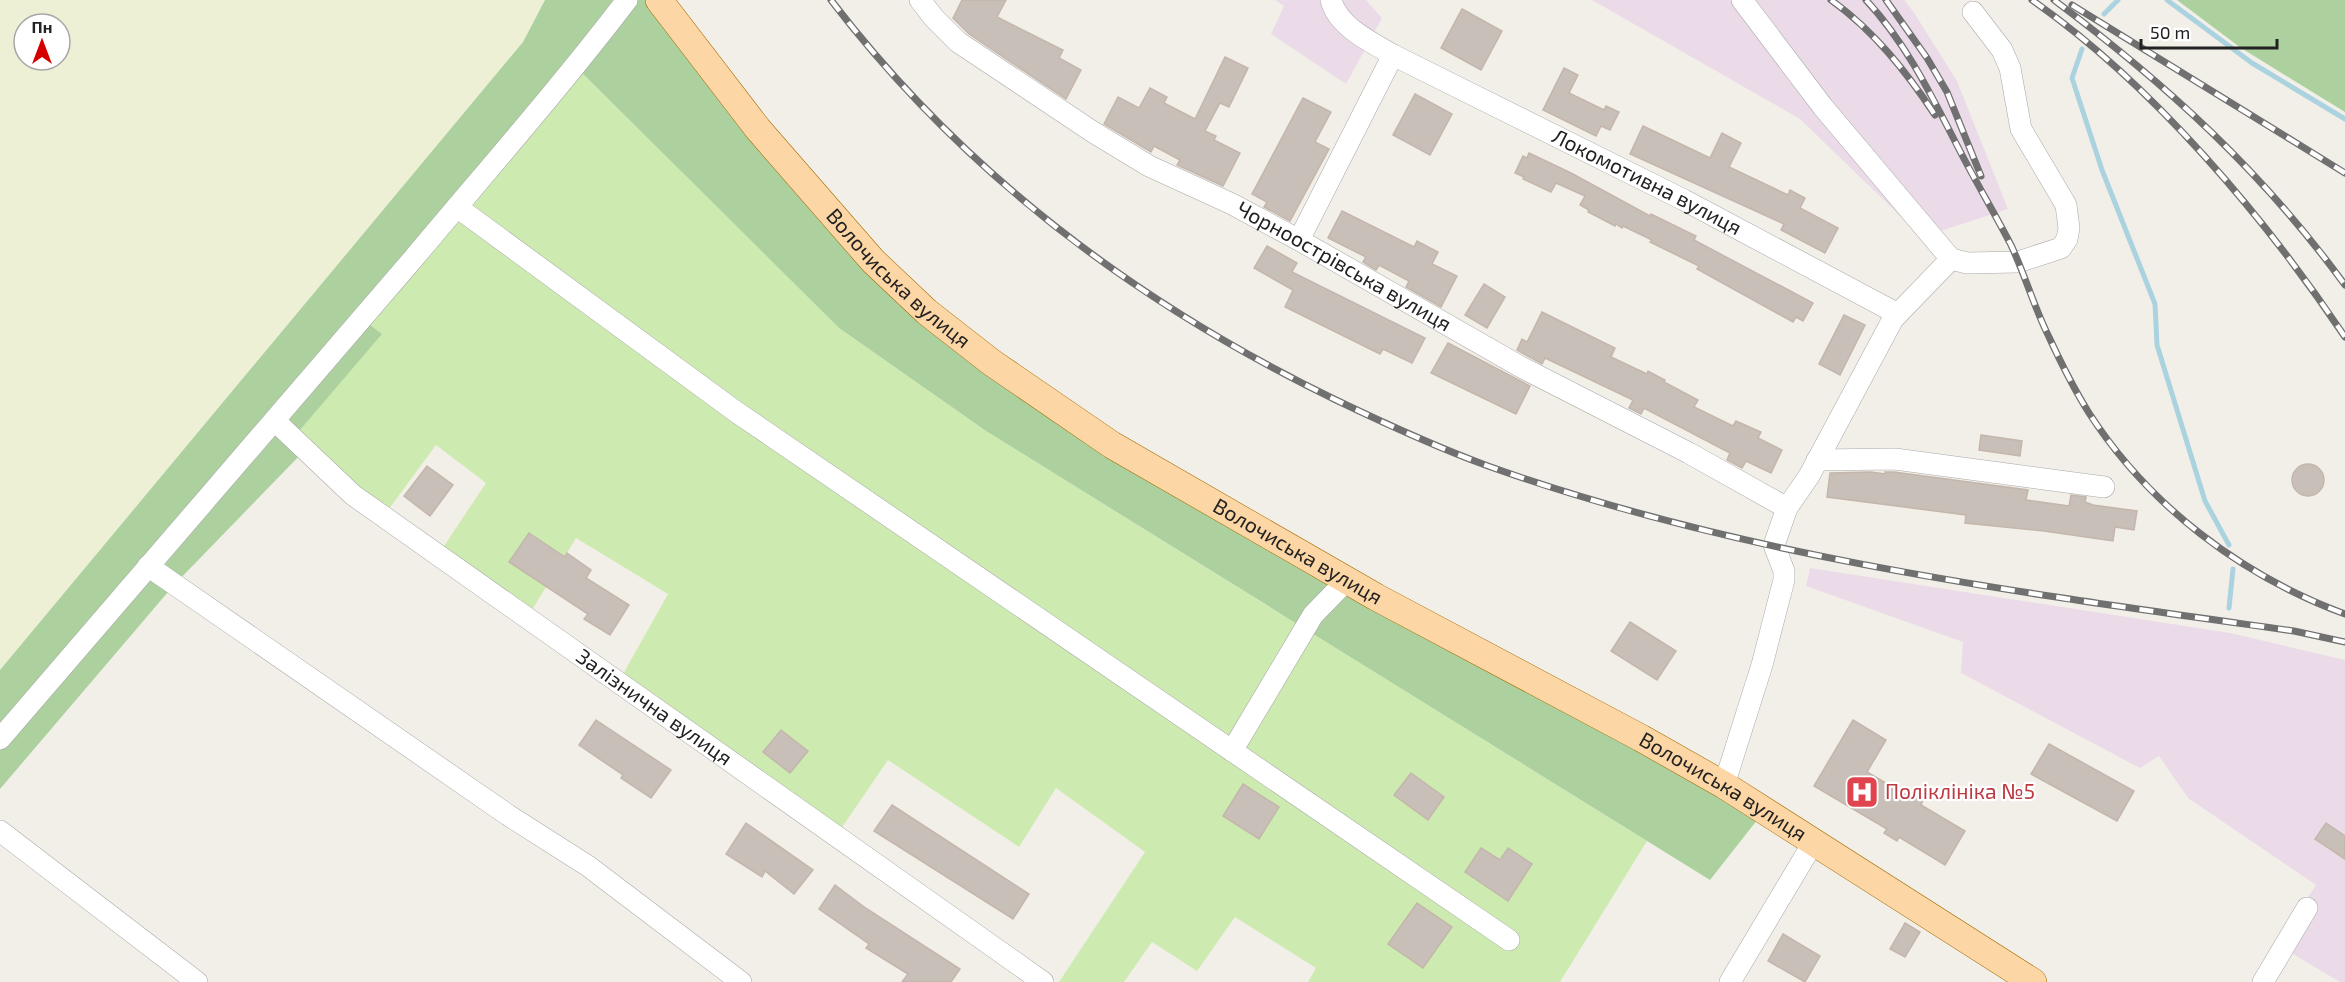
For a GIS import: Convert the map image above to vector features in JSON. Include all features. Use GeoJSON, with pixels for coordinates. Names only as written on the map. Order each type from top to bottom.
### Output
{"type":"FeatureCollection","features":[{"type":"Feature","properties":{"kind":"main road","name":"Волочиська вулиця"},"geometry":{"type":"LineString","coordinates":[[659,0],[758,129],[873,261],[927,312],[991,362],[1112,445],[1347,580],[1724,785],[2033,982]]}},
{"type":"Feature","properties":{"kind":"street"},"geometry":{"type":"LineString","coordinates":[[0,739],[275,421],[576,67],[627,0]]}},
{"type":"Feature","properties":{"kind":"street","name":"Чорноострівська вулиця"},"geometry":{"type":"LineString","coordinates":[[920,0],[958,42],[1149,166],[1232,204],[1521,367],[1689,453],[1787,508]]}},
{"type":"Feature","properties":{"kind":"street","name":"Локомотивна вулиця"},"geometry":{"type":"LineString","coordinates":[[1330,0],[1333,10],[1354,31],[1394,56],[1684,200],[1898,314]]}},
{"type":"Feature","properties":{"kind":"street"},"geometry":{"type":"LineString","coordinates":[[1742,0],[1823,107],[1951,259],[1967,263],[2018,262],[2061,248],[2067,239],[2069,228],[2066,205],[2021,129],[2010,68],[2002,50],[1973,12]]}},
{"type":"Feature","properties":{"kind":"street"},"geometry":{"type":"LineString","coordinates":[[1299,240],[1394,56]]}},
{"type":"Feature","properties":{"kind":"street"},"geometry":{"type":"LineString","coordinates":[[457,207],[735,411],[1509,940]]}},
{"type":"Feature","properties":{"kind":"street"},"geometry":{"type":"LineString","coordinates":[[1724,785],[1762,665],[1785,580],[1774,545],[1787,508],[1817,460],[1893,319],[1951,259]]}},
{"type":"Feature","properties":{"kind":"street","name":"Залізнична вулиця"},"geometry":{"type":"LineString","coordinates":[[275,421],[353,495],[1043,982]]}},
{"type":"Feature","properties":{"kind":"street"},"geometry":{"type":"LineString","coordinates":[[1817,460],[1895,459],[2104,487]]}},
{"type":"Feature","properties":{"kind":"street"},"geometry":{"type":"LineString","coordinates":[[148,566],[508,815],[588,866],[741,982]]}},
{"type":"Feature","properties":{"kind":"street"},"geometry":{"type":"LineString","coordinates":[[1232,751],[1313,615],[1347,580]]}},
{"type":"Feature","properties":{"kind":"street"},"geometry":{"type":"LineString","coordinates":[[0,831],[197,982]]}},
{"type":"Feature","properties":{"kind":"street"},"geometry":{"type":"LineString","coordinates":[[1730,982],[1813,843]]}},
{"type":"Feature","properties":{"kind":"street"},"geometry":{"type":"LineString","coordinates":[[2263,982],[2307,908]]}},
{"type":"Feature","properties":{"kind":"shaded area"},"geometry":{"type":"Polygon","coordinates":[[[1275,0],[1366,0],[1382,18],[1346,84],[1271,34],[1284,6],[1275,0]]]}},
{"type":"Feature","properties":{"kind":"shaded area"},"geometry":{"type":"Polygon","coordinates":[[[1592,0],[1904,0],[1957,81],[2008,209],[1922,237],[1800,119],[1592,0]]]}},
{"type":"Feature","properties":{"kind":"shaded area"},"geometry":{"type":"Polygon","coordinates":[[[1810,568],[2230,633],[2345,660],[2345,982],[2340,982],[2278,945],[2316,885],[2188,798],[2159,756],[2140,768],[1961,673],[1963,642],[1806,586],[1810,568]]]}},
{"type":"Feature","properties":{"kind":"green space"},"geometry":{"type":"Polygon","coordinates":[[[0,0],[545,0],[523,42],[0,670],[0,0]]]}},
{"type":"Feature","properties":{"kind":"green space"},"geometry":{"type":"Polygon","coordinates":[[[545,0],[659,0],[758,129],[991,362],[1765,810],[1710,880],[986,431],[839,328],[576,67],[362,319],[382,334],[294,437],[306,449],[174,585],[0,789],[0,670],[523,42],[545,0]]]}},
{"type":"Feature","properties":{"kind":"green space"},"geometry":{"type":"Polygon","coordinates":[[[2177,0],[2345,0],[2345,112],[2241,48],[2177,0]]]}},
{"type":"Feature","properties":{"kind":"green space"},"geometry":{"type":"Polygon","coordinates":[[[576,67],[839,328],[986,431],[1647,841],[1560,982],[1308,982],[1316,968],[1235,917],[1197,971],[1152,942],[1124,982],[1059,982],[1145,852],[1056,788],[1019,847],[888,760],[836,836],[618,683],[668,594],[576,538],[527,618],[438,555],[486,483],[436,445],[383,517],[275,421],[576,67]]]}},
{"type":"Feature","properties":{"kind":"building"},"geometry":{"type":"Polygon","coordinates":[[[962,0],[1006,0],[997,17],[1063,50],[1059,58],[1081,70],[1066,99],[969,34],[953,18],[962,0]]]}},
{"type":"Feature","properties":{"kind":"building"},"geometry":{"type":"Polygon","coordinates":[[[1462,9],[1502,31],[1481,70],[1441,48],[1462,9]]]}},
{"type":"Feature","properties":{"kind":"building"},"geometry":{"type":"Polygon","coordinates":[[[1225,57],[1248,68],[1229,107],[1220,103],[1205,131],[1216,136],[1214,140],[1240,153],[1223,186],[1177,165],[1180,160],[1154,146],[1151,152],[1104,124],[1118,97],[1139,108],[1150,88],[1167,97],[1164,103],[1195,119],[1225,57]]]}},
{"type":"Feature","properties":{"kind":"building"},"geometry":{"type":"Polygon","coordinates":[[[1564,68],[1578,75],[1569,93],[1604,110],[1606,106],[1619,112],[1610,130],[1601,126],[1596,136],[1543,110],[1564,68]]]}},
{"type":"Feature","properties":{"kind":"building"},"geometry":{"type":"Polygon","coordinates":[[[1415,94],[1452,114],[1430,155],[1393,135],[1415,94]]]}},
{"type":"Feature","properties":{"kind":"building"},"geometry":{"type":"Polygon","coordinates":[[[1303,98],[1331,112],[1315,142],[1329,149],[1290,221],[1264,207],[1267,202],[1252,194],[1303,98]]]}},
{"type":"Feature","properties":{"kind":"building"},"geometry":{"type":"Polygon","coordinates":[[[1643,126],[1710,158],[1722,133],[1741,143],[1729,167],[1788,195],[1790,190],[1805,198],[1800,208],[1838,228],[1825,253],[1781,230],[1784,224],[1630,154],[1643,126]]]}},
{"type":"Feature","properties":{"kind":"building"},"geometry":{"type":"Polygon","coordinates":[[[1529,153],[1650,216],[1651,214],[1696,236],[1694,240],[1813,303],[1803,321],[1796,317],[1793,322],[1697,269],[1699,266],[1650,242],[1652,240],[1623,226],[1622,228],[1616,224],[1615,226],[1588,212],[1589,210],[1580,205],[1585,196],[1556,183],[1551,192],[1523,179],[1524,177],[1515,173],[1523,156],[1527,158],[1529,153]]]}},
{"type":"Feature","properties":{"kind":"building"},"geometry":{"type":"Polygon","coordinates":[[[1342,211],[1414,247],[1417,241],[1438,252],[1432,264],[1457,276],[1441,307],[1406,287],[1409,281],[1379,265],[1376,270],[1363,262],[1366,257],[1328,238],[1342,211]]]}},
{"type":"Feature","properties":{"kind":"building"},"geometry":{"type":"Polygon","coordinates":[[[1267,246],[1297,263],[1292,272],[1425,338],[1412,363],[1383,349],[1380,354],[1285,307],[1293,290],[1254,268],[1267,246]]]}},
{"type":"Feature","properties":{"kind":"building"},"geometry":{"type":"Polygon","coordinates":[[[1484,284],[1505,297],[1487,328],[1465,315],[1484,284]]]}},
{"type":"Feature","properties":{"kind":"building"},"geometry":{"type":"Polygon","coordinates":[[[1542,312],[1615,348],[1611,357],[1665,380],[1664,382],[1698,400],[1694,407],[1733,426],[1736,421],[1761,432],[1758,438],[1782,450],[1771,473],[1746,461],[1742,468],[1727,460],[1730,453],[1644,408],[1641,414],[1629,408],[1633,400],[1545,358],[1542,364],[1517,350],[1522,339],[1527,342],[1542,312]]]}},
{"type":"Feature","properties":{"kind":"building"},"geometry":{"type":"Polygon","coordinates":[[[1844,315],[1865,325],[1840,375],[1819,364],[1844,315]]]}},
{"type":"Feature","properties":{"kind":"building"},"geometry":{"type":"Polygon","coordinates":[[[1448,343],[1530,386],[1516,414],[1431,373],[1448,343]]]}},
{"type":"Feature","properties":{"kind":"building"},"geometry":{"type":"Polygon","coordinates":[[[1981,435],[2022,441],[2020,456],[1979,450],[1981,435]]]}},
{"type":"Feature","properties":{"kind":"building"},"geometry":{"type":"Polygon","coordinates":[[[2308,464],[2320,468],[2324,480],[2320,492],[2308,496],[2296,492],[2292,480],[2296,468],[2308,464]]]}},
{"type":"Feature","properties":{"kind":"building"},"geometry":{"type":"Polygon","coordinates":[[[427,466],[453,485],[430,516],[404,496],[427,466]]]}},
{"type":"Feature","properties":{"kind":"building"},"geometry":{"type":"Polygon","coordinates":[[[1885,472],[1894,472],[2028,490],[2026,500],[2069,506],[2071,495],[2086,497],[2085,502],[2093,505],[2137,511],[2134,530],[2115,527],[2113,541],[1965,523],[1966,515],[1827,497],[1830,473],[1885,474],[1885,472]]]}},
{"type":"Feature","properties":{"kind":"building"},"geometry":{"type":"Polygon","coordinates":[[[529,533],[565,557],[567,553],[591,570],[586,578],[629,605],[610,635],[584,619],[588,614],[509,562],[529,533]]]}},
{"type":"Feature","properties":{"kind":"building"},"geometry":{"type":"Polygon","coordinates":[[[1630,622],[1676,651],[1657,680],[1611,651],[1630,622]]]}},
{"type":"Feature","properties":{"kind":"building"},"geometry":{"type":"Polygon","coordinates":[[[596,720],[671,770],[651,798],[621,778],[623,775],[579,745],[596,720]]]}},
{"type":"Feature","properties":{"kind":"building","name":"Поліклініка №5"},"geometry":{"type":"Polygon","coordinates":[[[1853,720],[1886,740],[1867,772],[1908,796],[1910,793],[1923,800],[1921,805],[1965,831],[1945,865],[1899,837],[1897,841],[1884,833],[1887,829],[1814,786],[1853,720]]]}},
{"type":"Feature","properties":{"kind":"building"},"geometry":{"type":"Polygon","coordinates":[[[781,730],[808,751],[790,773],[763,752],[781,730]]]}},
{"type":"Feature","properties":{"kind":"building"},"geometry":{"type":"Polygon","coordinates":[[[2049,744],[2134,791],[2117,821],[2031,774],[2049,744]]]}},
{"type":"Feature","properties":{"kind":"building"},"geometry":{"type":"Polygon","coordinates":[[[1411,773],[1444,797],[1428,820],[1394,795],[1411,773]]]}},
{"type":"Feature","properties":{"kind":"building"},"geometry":{"type":"Polygon","coordinates":[[[1243,784],[1279,807],[1259,839],[1223,816],[1243,784]]]}},
{"type":"Feature","properties":{"kind":"building"},"geometry":{"type":"Polygon","coordinates":[[[892,805],[1029,894],[1013,919],[874,831],[892,805]]]}},
{"type":"Feature","properties":{"kind":"building"},"geometry":{"type":"Polygon","coordinates":[[[746,823],[813,870],[794,894],[765,871],[762,877],[726,854],[746,823]]]}},
{"type":"Feature","properties":{"kind":"building"},"geometry":{"type":"Polygon","coordinates":[[[2326,823],[2345,836],[2345,859],[2315,839],[2326,823]]]}},
{"type":"Feature","properties":{"kind":"building"},"geometry":{"type":"Polygon","coordinates":[[[1481,848],[1500,860],[1508,848],[1532,864],[1508,901],[1465,872],[1481,848]]]}},
{"type":"Feature","properties":{"kind":"building"},"geometry":{"type":"Polygon","coordinates":[[[835,885],[867,909],[960,969],[951,982],[902,982],[908,974],[866,948],[869,944],[819,909],[835,885]]]}},
{"type":"Feature","properties":{"kind":"building"},"geometry":{"type":"Polygon","coordinates":[[[1417,903],[1452,927],[1423,968],[1388,944],[1417,903]]]}},
{"type":"Feature","properties":{"kind":"building"},"geometry":{"type":"Polygon","coordinates":[[[1905,923],[1920,932],[1905,957],[1890,949],[1905,923]]]}},
{"type":"Feature","properties":{"kind":"building"},"geometry":{"type":"Polygon","coordinates":[[[1783,934],[1820,956],[1805,982],[1768,961],[1783,934]]]}},
{"type":"Feature","properties":{"kind":"waterway"},"geometry":{"type":"LineString","coordinates":[[2104,14],[2118,0]]}},
{"type":"Feature","properties":{"kind":"waterway"},"geometry":{"type":"LineString","coordinates":[[2167,0],[2252,63],[2345,119]]}},
{"type":"Feature","properties":{"kind":"waterway"},"geometry":{"type":"LineString","coordinates":[[2082,49],[2072,78],[2102,170],[2155,304],[2157,345],[2205,501],[2229,545]]}},
{"type":"Feature","properties":{"kind":"waterway"},"geometry":{"type":"LineString","coordinates":[[2229,608],[2233,569]]}},
{"type":"Feature","properties":{"kind":"railway"},"geometry":{"type":"LineString","coordinates":[[831,0],[883,63],[939,123],[997,178],[1060,230],[1192,322],[1336,400],[1430,443],[1488,466],[1586,498],[1785,549],[1988,586],[2294,631],[2345,642]]}},
{"type":"Feature","properties":{"kind":"railway"},"geometry":{"type":"LineString","coordinates":[[1831,0],[1875,38],[1913,83],[1935,115]]}},
{"type":"Feature","properties":{"kind":"railway"},"geometry":{"type":"LineString","coordinates":[[1866,0],[1895,35],[1930,93],[2011,245],[2044,326],[2068,376],[2089,413],[2113,447],[2169,507],[2201,534],[2270,580],[2345,614]]}},
{"type":"Feature","properties":{"kind":"railway"},"geometry":{"type":"LineString","coordinates":[[1886,0],[1927,58],[1947,92],[1981,176]]}},
{"type":"Feature","properties":{"kind":"railway"},"geometry":{"type":"LineString","coordinates":[[2032,0],[2120,71],[2203,155],[2279,245],[2345,337]]}},
{"type":"Feature","properties":{"kind":"railway"},"geometry":{"type":"LineString","coordinates":[[2054,0],[2135,64],[2210,131],[2280,204],[2345,285]]}},
{"type":"Feature","properties":{"kind":"railway"},"geometry":{"type":"LineString","coordinates":[[2072,5],[2345,173]]}},
{"type":"Feature","properties":{"kind":"place","name":"Поліклініка №5"},"geometry":{"type":"Point","coordinates":[1862,792]}}]}
